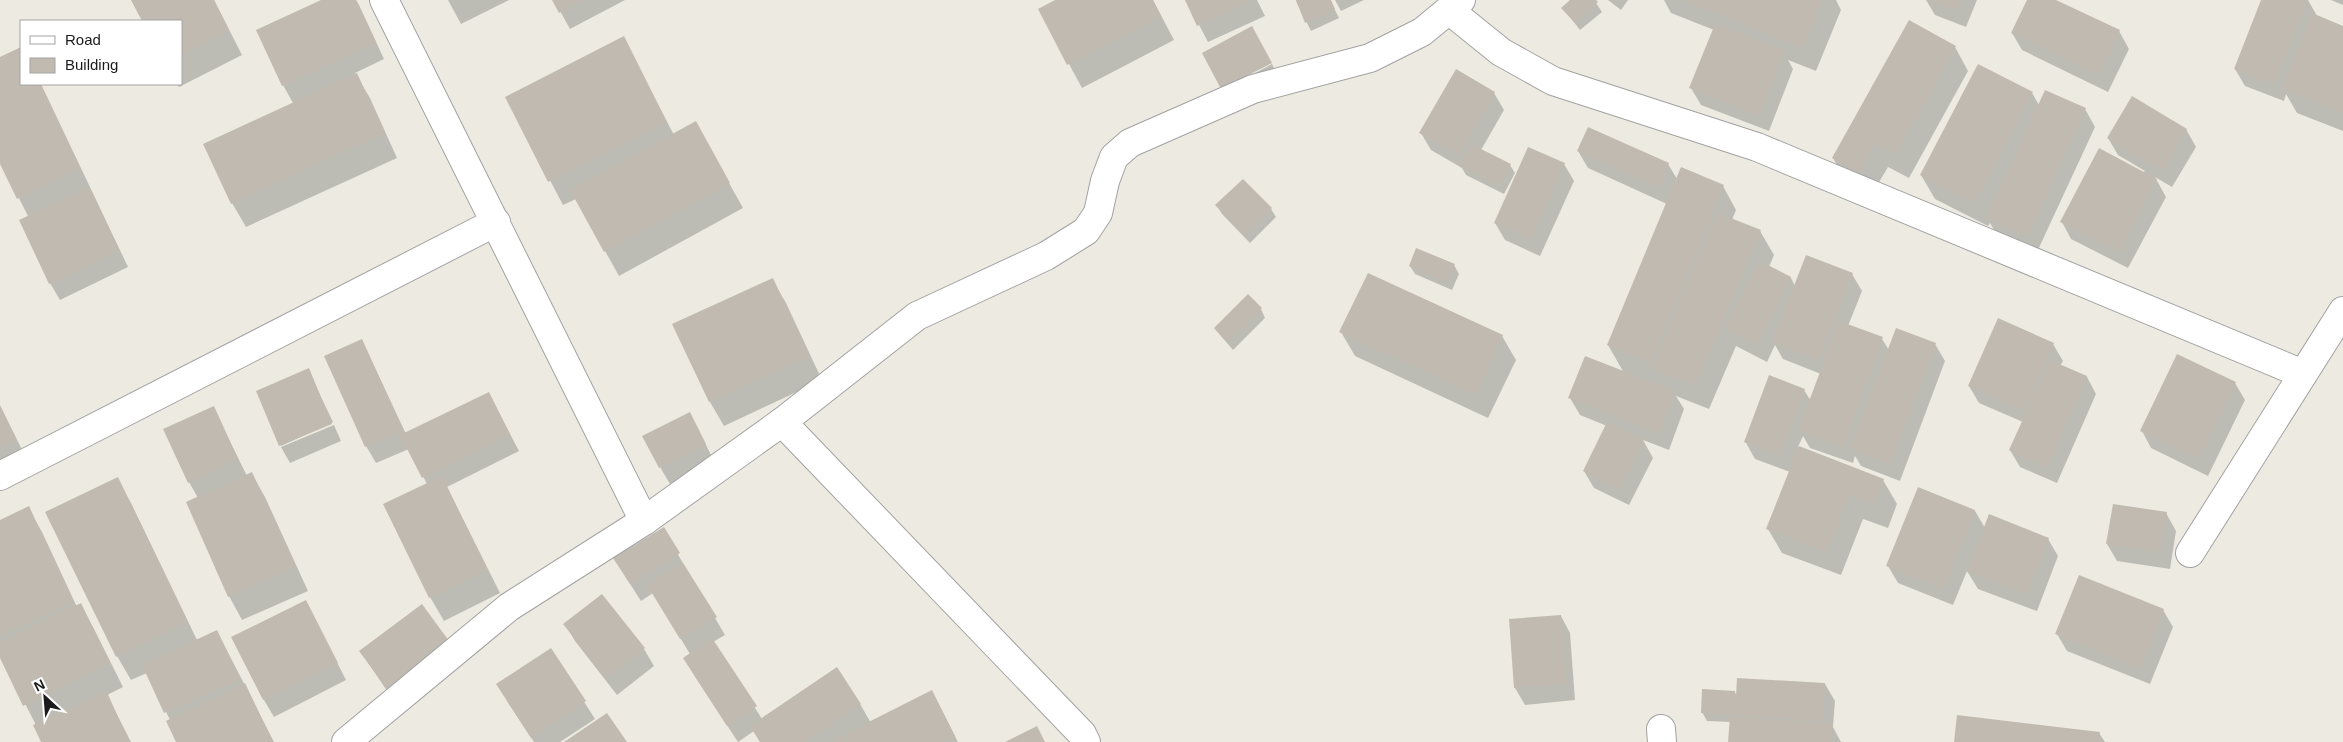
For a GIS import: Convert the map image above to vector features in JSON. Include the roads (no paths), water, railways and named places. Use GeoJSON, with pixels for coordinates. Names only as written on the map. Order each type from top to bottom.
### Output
{"type":"FeatureCollection","features":[{"type":"Feature","properties":{"kind":"street"},"geometry":{"type":"LineString","coordinates":[[384,0],[644,521]]}},
{"type":"Feature","properties":{"kind":"street"},"geometry":{"type":"LineString","coordinates":[[346,742],[509,607],[644,521],[782,422],[917,316],[1046,256],[1086,231],[1098,213],[1105,181],[1114,157],[1130,143],[1254,90],[1370,58],[1422,32],[1455,5],[1501,52],[1553,80],[1757,147],[2303,374]]}},
{"type":"Feature","properties":{"kind":"street"},"geometry":{"type":"LineString","coordinates":[[0,476],[496,222]]}},
{"type":"Feature","properties":{"kind":"street"},"geometry":{"type":"LineString","coordinates":[[2190,553],[2343,311]]}},
{"type":"Feature","properties":{"kind":"street"},"geometry":{"type":"LineString","coordinates":[[782,422],[1075,727],[1086,742]]}}]}
